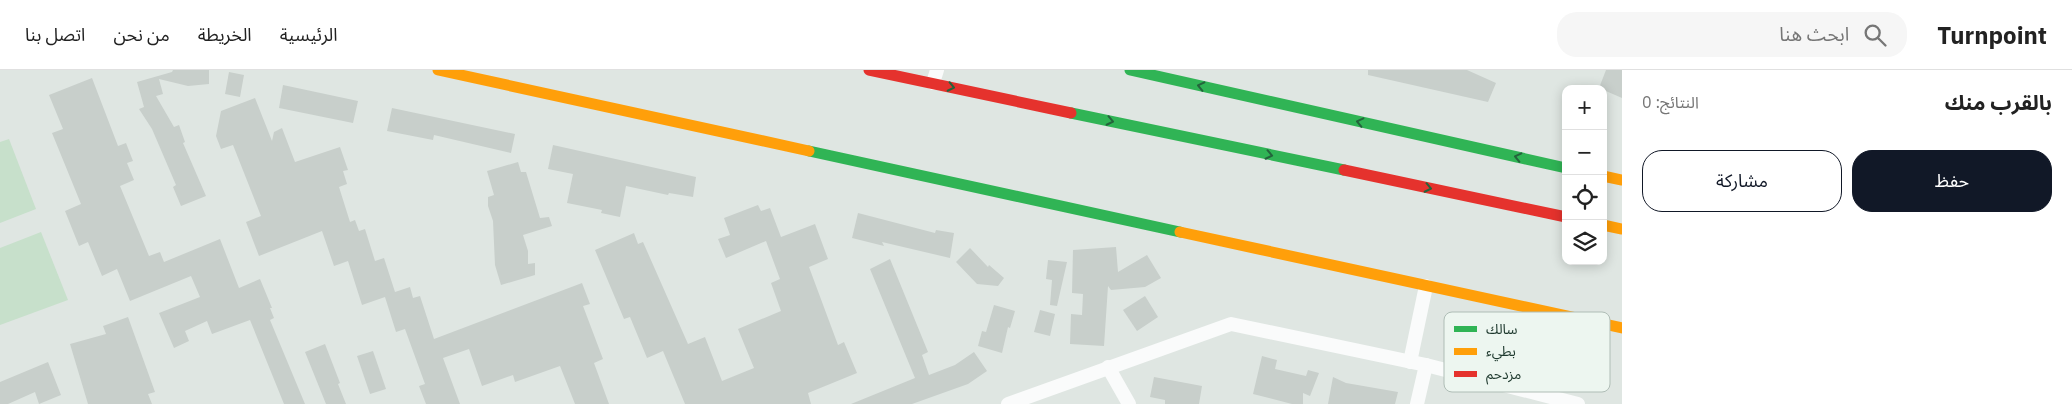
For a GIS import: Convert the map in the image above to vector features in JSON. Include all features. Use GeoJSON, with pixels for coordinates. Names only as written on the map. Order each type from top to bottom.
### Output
{"type":"FeatureCollection","features":[{"type":"Feature","properties":{"kind":"street"},"geometry":{"type":"LineString","coordinates":[[438,70],[1547,312]]}},
{"type":"Feature","properties":{"kind":"street"},"geometry":{"type":"LineString","coordinates":[[870,70],[935,77],[1562,216]]}},
{"type":"Feature","properties":{"kind":"street"},"geometry":{"type":"LineString","coordinates":[[1130,70],[1562,167]]}},
{"type":"Feature","properties":{"kind":"street"},"geometry":{"type":"LineString","coordinates":[[1607,177],[1622,180]]}},
{"type":"Feature","properties":{"kind":"street"},"geometry":{"type":"LineString","coordinates":[[1607,226],[1622,229]]}},
{"type":"Feature","properties":{"kind":"street"},"geometry":{"type":"LineString","coordinates":[[1410,362],[1426,286]]}},
{"type":"Feature","properties":{"kind":"street"},"geometry":{"type":"LineString","coordinates":[[1008,404],[1231,324],[1444,370]]}},
{"type":"Feature","properties":{"kind":"street"},"geometry":{"type":"LineString","coordinates":[[1417,404],[1426,365]]}},
{"type":"Feature","properties":{"kind":"street"},"geometry":{"type":"LineString","coordinates":[[1108,367],[1129,404]]}},
{"type":"Feature","properties":{"kind":"street"},"geometry":{"type":"LineString","coordinates":[[1531,392],[1578,404]]}},
{"type":"Feature","properties":{"kind":"green space"},"geometry":{"type":"Polygon","coordinates":[[[9,139],[36,209],[0,223],[0,142],[9,139]]]}},
{"type":"Feature","properties":{"kind":"green space"},"geometry":{"type":"Polygon","coordinates":[[[41,232],[68,300],[0,325],[0,248],[41,232]]]}},
{"type":"Feature","properties":{"kind":"building"},"geometry":{"type":"Polygon","coordinates":[[[173,70],[209,70],[209,84],[188,86],[159,79],[163,94],[156,96],[174,127],[179,125],[185,142],[183,143],[206,196],[181,206],[173,187],[176,185],[152,129],[139,109],[144,107],[137,82],[172,72],[173,70]]]}},
{"type":"Feature","properties":{"kind":"building"},"geometry":{"type":"Polygon","coordinates":[[[1368,70],[1467,70],[1496,83],[1488,102],[1368,75],[1368,70]]]}},
{"type":"Feature","properties":{"kind":"building"},"geometry":{"type":"Polygon","coordinates":[[[1606,70],[1622,70],[1622,98],[1607,91],[1607,85],[1600,85],[1606,70]]]}},
{"type":"Feature","properties":{"kind":"building"},"geometry":{"type":"Polygon","coordinates":[[[229,72],[244,75],[240,97],[225,94],[229,72]]]}},
{"type":"Feature","properties":{"kind":"building"},"geometry":{"type":"Polygon","coordinates":[[[92,78],[118,146],[126,143],[133,161],[127,163],[134,180],[120,186],[149,256],[160,252],[164,262],[220,239],[239,288],[260,279],[272,308],[270,308],[274,318],[270,320],[305,404],[284,404],[250,320],[212,334],[207,321],[185,331],[189,341],[174,348],[159,313],[200,297],[191,276],[130,301],[117,269],[102,276],[88,242],[79,246],[65,211],[81,204],[52,133],[63,129],[49,95],[92,78]]]}},
{"type":"Feature","properties":{"kind":"building"},"geometry":{"type":"Polygon","coordinates":[[[283,85],[358,101],[353,123],[279,108],[283,85]]]}},
{"type":"Feature","properties":{"kind":"building"},"geometry":{"type":"Polygon","coordinates":[[[255,98],[272,141],[274,132],[282,128],[295,162],[340,147],[348,170],[343,171],[347,184],[339,187],[350,222],[355,220],[359,231],[365,229],[375,261],[384,258],[395,292],[410,287],[413,298],[420,296],[434,339],[582,283],[590,304],[583,306],[603,359],[594,363],[609,404],[575,404],[560,366],[515,382],[513,375],[482,386],[469,349],[443,358],[460,404],[426,404],[419,386],[425,384],[405,329],[396,332],[385,297],[362,305],[348,261],[334,266],[322,231],[259,256],[246,222],[261,216],[233,145],[221,149],[216,136],[221,111],[255,98]]]}},
{"type":"Feature","properties":{"kind":"building"},"geometry":{"type":"Polygon","coordinates":[[[392,108],[515,134],[511,153],[434,135],[433,140],[387,131],[392,108]]]}},
{"type":"Feature","properties":{"kind":"building"},"geometry":{"type":"Polygon","coordinates":[[[553,145],[696,177],[693,197],[669,193],[668,195],[626,186],[620,217],[601,213],[602,210],[567,203],[573,174],[548,169],[553,145]]]}},
{"type":"Feature","properties":{"kind":"building"},"geometry":{"type":"Polygon","coordinates":[[[518,162],[521,172],[526,172],[540,218],[549,217],[552,226],[523,235],[528,251],[528,264],[535,263],[535,275],[501,285],[495,265],[493,221],[488,206],[488,197],[494,195],[487,171],[518,162]]]}},
{"type":"Feature","properties":{"kind":"building"},"geometry":{"type":"Polygon","coordinates":[[[758,205],[761,211],[770,208],[781,237],[815,224],[828,259],[809,267],[838,345],[844,342],[857,373],[808,393],[811,404],[685,404],[663,351],[647,358],[630,317],[624,319],[595,250],[634,233],[638,244],[643,242],[688,344],[705,337],[722,381],[754,368],[738,329],[781,311],[771,283],[780,279],[766,241],[726,258],[718,239],[730,235],[724,218],[758,205]]]}},
{"type":"Feature","properties":{"kind":"building"},"geometry":{"type":"Polygon","coordinates":[[[858,213],[935,233],[936,230],[954,233],[950,258],[882,242],[884,246],[852,238],[858,213]]]}},
{"type":"Feature","properties":{"kind":"building"},"geometry":{"type":"Polygon","coordinates":[[[1116,247],[1118,272],[1147,255],[1161,278],[1145,287],[1111,290],[1108,286],[1104,346],[1070,344],[1071,314],[1082,315],[1083,294],[1072,293],[1073,250],[1116,247]]]}},
{"type":"Feature","properties":{"kind":"building"},"geometry":{"type":"Polygon","coordinates":[[[970,248],[988,267],[989,265],[1004,278],[998,286],[977,284],[956,262],[970,248]]]}},
{"type":"Feature","properties":{"kind":"building"},"geometry":{"type":"Polygon","coordinates":[[[890,259],[928,352],[922,355],[929,375],[955,365],[974,352],[987,371],[968,384],[912,404],[851,404],[915,378],[870,269],[890,259]]]}},
{"type":"Feature","properties":{"kind":"building"},"geometry":{"type":"Polygon","coordinates":[[[1048,260],[1067,262],[1057,306],[1050,305],[1052,280],[1046,279],[1048,260]]]}},
{"type":"Feature","properties":{"kind":"building"},"geometry":{"type":"Polygon","coordinates":[[[1145,296],[1158,317],[1137,331],[1123,310],[1145,296]]]}},
{"type":"Feature","properties":{"kind":"building"},"geometry":{"type":"Polygon","coordinates":[[[994,305],[1015,311],[1010,328],[1008,327],[1002,353],[978,346],[982,331],[986,332],[994,305]]]}},
{"type":"Feature","properties":{"kind":"building"},"geometry":{"type":"Polygon","coordinates":[[[1040,310],[1055,314],[1050,336],[1034,332],[1040,310]]]}},
{"type":"Feature","properties":{"kind":"building"},"geometry":{"type":"Polygon","coordinates":[[[128,317],[155,392],[148,394],[152,404],[88,404],[70,344],[106,334],[103,326],[128,317]]]}},
{"type":"Feature","properties":{"kind":"building"},"geometry":{"type":"Polygon","coordinates":[[[325,344],[346,404],[326,404],[305,352],[325,344]]]}},
{"type":"Feature","properties":{"kind":"building"},"geometry":{"type":"Polygon","coordinates":[[[373,351],[386,389],[370,394],[357,356],[373,351]]]}},
{"type":"Feature","properties":{"kind":"building"},"geometry":{"type":"Polygon","coordinates":[[[1262,356],[1277,360],[1275,369],[1306,376],[1308,370],[1319,373],[1310,396],[1303,393],[1303,404],[1292,404],[1253,394],[1262,356]]]}},
{"type":"Feature","properties":{"kind":"building"},"geometry":{"type":"Polygon","coordinates":[[[48,362],[61,395],[39,404],[35,392],[8,404],[0,404],[0,382],[48,362]]]}},
{"type":"Feature","properties":{"kind":"building"},"geometry":{"type":"Polygon","coordinates":[[[1154,377],[1202,386],[1199,404],[1165,404],[1165,400],[1150,397],[1154,377]]]}},
{"type":"Feature","properties":{"kind":"building"},"geometry":{"type":"Polygon","coordinates":[[[1333,377],[1346,383],[1398,392],[1395,404],[1328,404],[1333,377]]]}},
{"type":"Feature","properties":{"kind":"traffic: fast"},"geometry":{"type":"LineString","coordinates":[[1130,70],[1562,167]]}},
{"type":"Feature","properties":{"kind":"traffic: fast"},"geometry":{"type":"LineString","coordinates":[[1071,113],[1344,170]]}},
{"type":"Feature","properties":{"kind":"traffic: fast"},"geometry":{"type":"LineString","coordinates":[[809,151],[1180,232]]}},
{"type":"Feature","properties":{"kind":"traffic: slow"},"geometry":{"type":"LineString","coordinates":[[438,70],[809,151]]}},
{"type":"Feature","properties":{"kind":"traffic: slow"},"geometry":{"type":"LineString","coordinates":[[1607,177],[1622,180]]}},
{"type":"Feature","properties":{"kind":"traffic: slow"},"geometry":{"type":"LineString","coordinates":[[1607,226],[1622,229]]}},
{"type":"Feature","properties":{"kind":"traffic: slow"},"geometry":{"type":"LineString","coordinates":[[1180,232],[1548,312]]}},
{"type":"Feature","properties":{"kind":"traffic: slow"},"geometry":{"type":"LineString","coordinates":[[1610,325],[1622,328]]}},
{"type":"Feature","properties":{"kind":"traffic: jam"},"geometry":{"type":"LineString","coordinates":[[869,70],[1071,113]]}},
{"type":"Feature","properties":{"kind":"traffic: jam"},"geometry":{"type":"LineString","coordinates":[[1344,170],[1562,216]]}}]}
